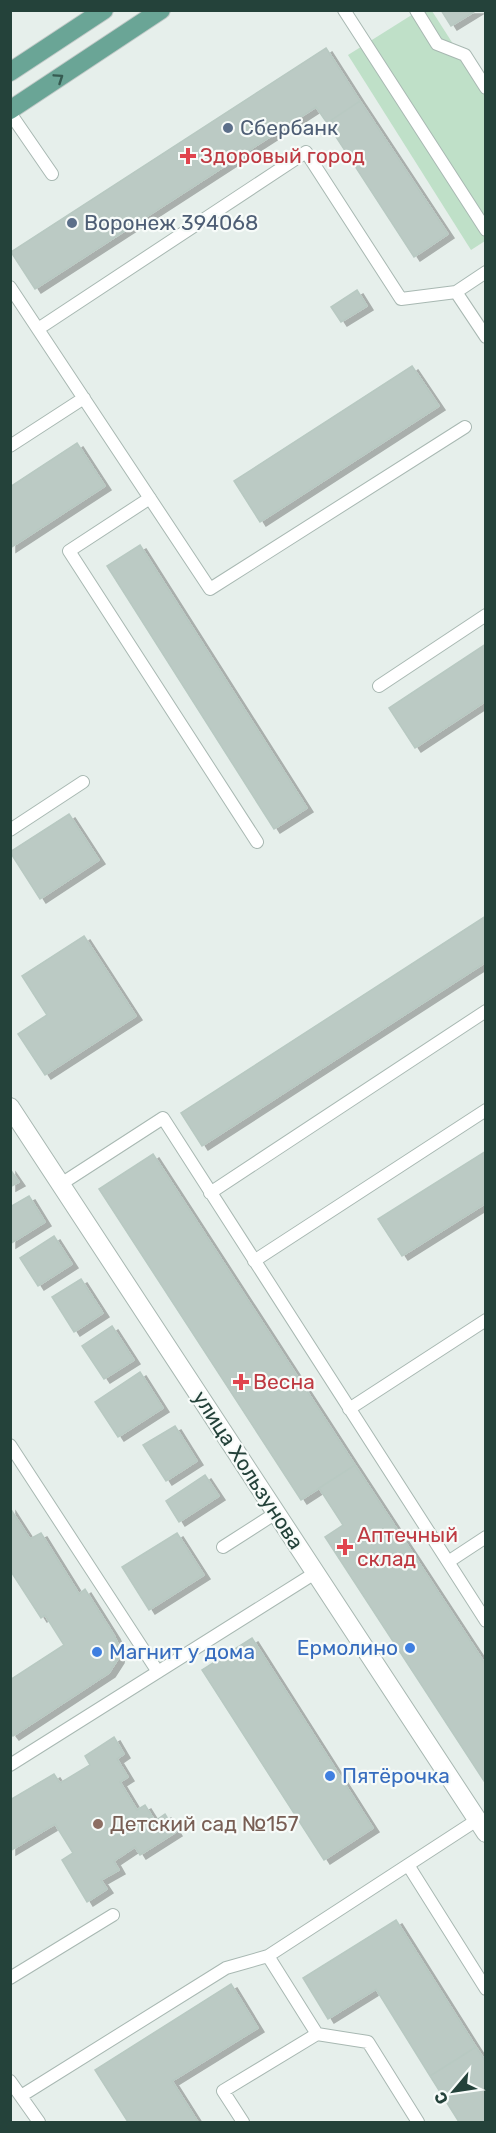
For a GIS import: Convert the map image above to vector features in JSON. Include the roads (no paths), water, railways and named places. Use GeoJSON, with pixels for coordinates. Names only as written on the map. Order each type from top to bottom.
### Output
{"type":"FeatureCollection","features":[{"type":"Feature","properties":{"kind":"main road"},"geometry":{"type":"LineString","coordinates":[[10,72],[104,10]]}},
{"type":"Feature","properties":{"kind":"main road"},"geometry":{"type":"LineString","coordinates":[[10,111],[161,10]]}},
{"type":"Feature","properties":{"kind":"street","name":"улица Хользунова"},"geometry":{"type":"LineString","coordinates":[[10,1107],[481,1827]]}},
{"type":"Feature","properties":{"kind":"lane"},"geometry":{"type":"LineString","coordinates":[[344,10],[486,230]]}},
{"type":"Feature","properties":{"kind":"lane"},"geometry":{"type":"LineString","coordinates":[[416,10],[437,44],[465,55],[486,88]]}},
{"type":"Feature","properties":{"kind":"lane"},"geometry":{"type":"LineString","coordinates":[[10,111],[52,174]]}},
{"type":"Feature","properties":{"kind":"lane"},"geometry":{"type":"LineString","coordinates":[[38,329],[306,152],[401,299],[456,292],[486,272]]}},
{"type":"Feature","properties":{"kind":"lane"},"geometry":{"type":"LineString","coordinates":[[10,287],[210,589],[465,428]]}},
{"type":"Feature","properties":{"kind":"lane"},"geometry":{"type":"LineString","coordinates":[[456,292],[486,337]]}},
{"type":"Feature","properties":{"kind":"lane"},"geometry":{"type":"LineString","coordinates":[[10,446],[84,398]]}},
{"type":"Feature","properties":{"kind":"lane"},"geometry":{"type":"LineString","coordinates":[[150,498],[69,551],[257,842]]}},
{"type":"Feature","properties":{"kind":"lane"},"geometry":{"type":"LineString","coordinates":[[379,686],[486,615]]}},
{"type":"Feature","properties":{"kind":"lane"},"geometry":{"type":"LineString","coordinates":[[10,830],[83,783]]}},
{"type":"Feature","properties":{"kind":"lane"},"geometry":{"type":"LineString","coordinates":[[210,1193],[486,1011]]}},
{"type":"Feature","properties":{"kind":"lane"},"geometry":{"type":"LineString","coordinates":[[254,1261],[486,1110]]}},
{"type":"Feature","properties":{"kind":"lane"},"geometry":{"type":"LineString","coordinates":[[61,1184],[163,1118],[486,1621]]}},
{"type":"Feature","properties":{"kind":"lane"},"geometry":{"type":"LineString","coordinates":[[350,1409],[486,1320]]}},
{"type":"Feature","properties":{"kind":"lane"},"geometry":{"type":"LineString","coordinates":[[10,1445],[158,1672]]}},
{"type":"Feature","properties":{"kind":"lane"},"geometry":{"type":"LineString","coordinates":[[223,1546],[276,1513]]}},
{"type":"Feature","properties":{"kind":"lane"},"geometry":{"type":"LineString","coordinates":[[448,1562],[486,1538]]}},
{"type":"Feature","properties":{"kind":"lane"},"geometry":{"type":"LineString","coordinates":[[12,1762],[315,1573]]}},
{"type":"Feature","properties":{"kind":"lane"},"geometry":{"type":"LineString","coordinates":[[21,2096],[226,1968],[268,1956],[408,1865],[481,1827]]}},
{"type":"Feature","properties":{"kind":"lane"},"geometry":{"type":"LineString","coordinates":[[408,1865],[486,1989]]}},
{"type":"Feature","properties":{"kind":"lane"},"geometry":{"type":"LineString","coordinates":[[10,1978],[113,1915]]}},
{"type":"Feature","properties":{"kind":"lane"},"geometry":{"type":"LineString","coordinates":[[268,1956],[316,2034]]}},
{"type":"Feature","properties":{"kind":"lane"},"geometry":{"type":"LineString","coordinates":[[243,2122],[223,2091],[316,2034],[368,2042],[418,2122]]}},
{"type":"Feature","properties":{"kind":"lane"},"geometry":{"type":"LineString","coordinates":[[10,2080],[39,2122]]}},
{"type":"Feature","properties":{"kind":"place","name":"Сбербанк"},"geometry":{"type":"Point","coordinates":[228,128]}},
{"type":"Feature","properties":{"kind":"place","name":"Здоровый город"},"geometry":{"type":"Point","coordinates":[188,156]}},
{"type":"Feature","properties":{"kind":"place","name":"Воронеж 394068"},"geometry":{"type":"Point","coordinates":[72,223]}},
{"type":"Feature","properties":{"kind":"place","name":"Весна"},"geometry":{"type":"Point","coordinates":[241,1382]}},
{"type":"Feature","properties":{"kind":"place","name":"Аптечный склад"},"geometry":{"type":"Point","coordinates":[345,1547]}},
{"type":"Feature","properties":{"kind":"place","name":"Ермолино"},"geometry":{"type":"Point","coordinates":[410,1648]}},
{"type":"Feature","properties":{"kind":"place","name":"Магнит у дома"},"geometry":{"type":"Point","coordinates":[97,1652]}},
{"type":"Feature","properties":{"kind":"place","name":"Пятёрочка"},"geometry":{"type":"Point","coordinates":[330,1776]}},
{"type":"Feature","properties":{"kind":"place","name":"Детский сад №157"},"geometry":{"type":"Point","coordinates":[98,1824]}}]}
